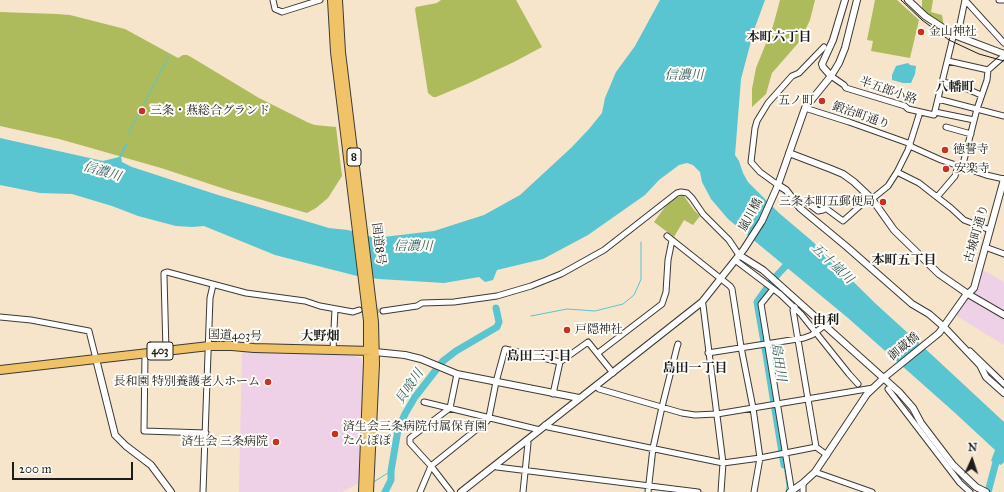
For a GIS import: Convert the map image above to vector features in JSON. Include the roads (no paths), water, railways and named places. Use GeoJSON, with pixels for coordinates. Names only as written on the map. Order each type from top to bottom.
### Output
{"type":"FeatureCollection","features":[{"type":"Feature","properties":{"kind":"highway","name":"国道8号"},"geometry":{"type":"LineString","coordinates":[[332,0],[336,18]]}},
{"type":"Feature","properties":{"kind":"highway","name":"国道8号"},"geometry":{"type":"LineString","coordinates":[[338,0],[336,18],[336,62],[369,297],[372,351],[367,475],[369,492]]}},
{"type":"Feature","properties":{"kind":"highway","name":"国道403号"},"geometry":{"type":"LineString","coordinates":[[0,370],[209,346],[372,351]]}},
{"type":"Feature","properties":{"kind":"highway","name":"国道8号"},"geometry":{"type":"LineString","coordinates":[[363,492],[367,475]]}},
{"type":"Feature","properties":{"kind":"street"},"geometry":{"type":"LineString","coordinates":[[273,0],[275,9],[282,12],[320,0]]}},
{"type":"Feature","properties":{"kind":"street"},"geometry":{"type":"LineString","coordinates":[[831,76],[822,64],[833,40],[845,0]]}},
{"type":"Feature","properties":{"kind":"street","name":"嵐川橋"},"geometry":{"type":"LineString","coordinates":[[461,492],[702,302],[744,249],[762,221],[777,188],[805,108],[831,76],[842,57],[858,0]]}},
{"type":"Feature","properties":{"kind":"street"},"geometry":{"type":"LineString","coordinates":[[908,0],[925,16],[954,35],[1004,55],[988,70],[987,80],[981,95],[971,134],[960,167],[955,176],[937,197]]}},
{"type":"Feature","properties":{"kind":"street"},"geometry":{"type":"LineString","coordinates":[[820,204],[843,221],[888,186],[897,172],[910,145],[920,112],[934,116],[955,29],[959,29],[965,0]]}},
{"type":"Feature","properties":{"kind":"street"},"geometry":{"type":"LineString","coordinates":[[965,0],[1004,43]]}},
{"type":"Feature","properties":{"kind":"street"},"geometry":{"type":"LineString","coordinates":[[999,0],[1004,0]]}},
{"type":"Feature","properties":{"kind":"street"},"geometry":{"type":"LineString","coordinates":[[824,47],[799,74],[792,76],[768,103],[757,121],[751,162],[777,188],[786,190],[800,208],[912,304],[929,314],[944,327],[980,365],[986,377],[1004,393]]}},
{"type":"Feature","properties":{"kind":"street"},"geometry":{"type":"LineString","coordinates":[[948,61],[988,70]]}},
{"type":"Feature","properties":{"kind":"street"},"geometry":{"type":"LineString","coordinates":[[996,62],[1004,64]]}},
{"type":"Feature","properties":{"kind":"street","name":"半五郎小路"},"geometry":{"type":"LineString","coordinates":[[831,76],[846,88],[920,112]]}},
{"type":"Feature","properties":{"kind":"street"},"geometry":{"type":"LineString","coordinates":[[943,82],[965,88],[981,95]]}},
{"type":"Feature","properties":{"kind":"street"},"geometry":{"type":"LineString","coordinates":[[938,99],[1004,116]]}},
{"type":"Feature","properties":{"kind":"street","name":"鍛治町通り"},"geometry":{"type":"LineString","coordinates":[[805,108],[908,143],[941,160],[960,167],[1004,179]]}},
{"type":"Feature","properties":{"kind":"street"},"geometry":{"type":"LineString","coordinates":[[935,112],[974,120]]}},
{"type":"Feature","properties":{"kind":"street"},"geometry":{"type":"LineString","coordinates":[[946,127],[971,134]]}},
{"type":"Feature","properties":{"kind":"street"},"geometry":{"type":"LineString","coordinates":[[789,153],[843,174],[854,182],[871,198],[894,230],[939,274],[968,294],[1004,315]]}},
{"type":"Feature","properties":{"kind":"street"},"geometry":{"type":"LineString","coordinates":[[897,172],[919,183],[964,220],[990,230]]}},
{"type":"Feature","properties":{"kind":"street","name":"古城町通り"},"geometry":{"type":"LineString","coordinates":[[944,327],[966,295],[974,288],[990,230],[1001,202],[1004,179]]}},
{"type":"Feature","properties":{"kind":"street"},"geometry":{"type":"LineString","coordinates":[[384,311],[416,306],[422,303],[454,302],[497,296],[531,286],[561,274],[604,250],[677,193],[682,192],[687,193],[692,198],[703,214],[729,240],[737,257],[794,307],[817,332],[858,384]]}},
{"type":"Feature","properties":{"kind":"street"},"geometry":{"type":"LineString","coordinates":[[794,200],[798,198],[805,200],[818,211],[823,210],[825,207]]}},
{"type":"Feature","properties":{"kind":"street"},"geometry":{"type":"LineString","coordinates":[[667,236],[732,289],[741,347],[753,408],[760,458],[754,492]]}},
{"type":"Feature","properties":{"kind":"street"},"geometry":{"type":"LineString","coordinates":[[598,353],[662,304],[666,292],[668,260],[672,240]]}},
{"type":"Feature","properties":{"kind":"street"},"geometry":{"type":"LineString","coordinates":[[985,247],[1004,254]]}},
{"type":"Feature","properties":{"kind":"street"},"geometry":{"type":"LineString","coordinates":[[737,257],[763,270],[885,377],[910,404],[921,423],[953,465],[976,487],[986,492]]}},
{"type":"Feature","properties":{"kind":"street"},"geometry":{"type":"LineString","coordinates":[[166,350],[164,273],[167,272],[246,293],[305,301],[353,312],[359,310]]}},
{"type":"Feature","properties":{"kind":"street"},"geometry":{"type":"LineString","coordinates":[[203,492],[210,298],[213,285]]}},
{"type":"Feature","properties":{"kind":"street"},"geometry":{"type":"LineString","coordinates":[[773,289],[761,304],[775,404],[792,491]]}},
{"type":"Feature","properties":{"kind":"street"},"geometry":{"type":"LineString","coordinates":[[702,302],[723,463],[721,492]]}},
{"type":"Feature","properties":{"kind":"street"},"geometry":{"type":"LineString","coordinates":[[794,307],[793,310],[816,448]]}},
{"type":"Feature","properties":{"kind":"street"},"geometry":{"type":"LineString","coordinates":[[333,350],[335,309]]}},
{"type":"Feature","properties":{"kind":"street"},"geometry":{"type":"LineString","coordinates":[[0,318],[31,320],[89,331],[115,435],[126,446],[151,465],[171,492]]}},
{"type":"Feature","properties":{"kind":"street"},"geometry":{"type":"LineString","coordinates":[[708,353],[798,339],[812,335],[825,325]]}},
{"type":"Feature","properties":{"kind":"street","name":"御蔵橋"},"geometry":{"type":"LineString","coordinates":[[792,491],[815,472],[867,394],[885,377],[939,333],[944,327]]}},
{"type":"Feature","properties":{"kind":"street"},"geometry":{"type":"LineString","coordinates":[[553,394],[560,362],[588,342],[613,373]]}},
{"type":"Feature","properties":{"kind":"street"},"geometry":{"type":"LineString","coordinates":[[960,343],[976,356],[1004,384]]}},
{"type":"Feature","properties":{"kind":"street"},"geometry":{"type":"LineString","coordinates":[[648,489],[653,448],[678,344]]}},
{"type":"Feature","properties":{"kind":"street"},"geometry":{"type":"LineString","coordinates":[[420,492],[431,466],[487,421],[505,349],[560,362]]}},
{"type":"Feature","properties":{"kind":"street"},"geometry":{"type":"LineString","coordinates":[[372,351],[405,355],[421,359],[457,374],[579,398]]}},
{"type":"Feature","properties":{"kind":"street"},"geometry":{"type":"LineString","coordinates":[[145,354],[144,431],[206,433]]}},
{"type":"Feature","properties":{"kind":"street"},"geometry":{"type":"LineString","coordinates":[[451,492],[431,466],[410,443],[410,438],[450,408],[457,374]]}},
{"type":"Feature","properties":{"kind":"street"},"geometry":{"type":"LineString","coordinates":[[596,386],[599,389],[695,415],[717,414],[873,388]]}},
{"type":"Feature","properties":{"kind":"street"},"geometry":{"type":"LineString","coordinates":[[888,389],[960,484],[970,492]]}},
{"type":"Feature","properties":{"kind":"street"},"geometry":{"type":"LineString","coordinates":[[424,402],[540,430]]}},
{"type":"Feature","properties":{"kind":"street"},"geometry":{"type":"LineString","coordinates":[[545,425],[548,427],[723,463],[816,448],[827,455]]}},
{"type":"Feature","properties":{"kind":"street"},"geometry":{"type":"LineString","coordinates":[[523,492],[527,440]]}},
{"type":"Feature","properties":{"kind":"street"},"geometry":{"type":"LineString","coordinates":[[494,466],[648,489],[698,492]]}},
{"type":"Feature","properties":{"kind":"street"},"geometry":{"type":"LineString","coordinates":[[815,472],[872,492]]}},
{"type":"Feature","properties":{"kind":"street"},"geometry":{"type":"LineString","coordinates":[[803,483],[803,492]]}},
{"type":"Feature","properties":{"kind":"water","name":"信濃川"},"geometry":{"type":"Polygon","coordinates":[[[660,0],[765,0],[754,30],[741,79],[735,155],[739,161],[743,173],[748,182],[779,213],[812,241],[876,304],[1004,422],[1004,462],[1001,465],[991,461],[995,450],[954,412],[848,318],[728,219],[711,199],[702,182],[700,172],[693,165],[687,163],[679,165],[659,180],[645,195],[588,235],[543,259],[497,270],[493,280],[485,282],[479,277],[444,283],[379,279],[357,276],[275,255],[204,226],[176,226],[138,216],[112,206],[72,194],[40,193],[0,185],[0,138],[103,161],[119,157],[126,143],[128,144],[121,157],[122,162],[132,167],[218,195],[329,228],[348,230],[375,238],[434,231],[484,215],[520,195],[572,147],[602,113],[605,98],[616,72],[635,46],[660,0]]]}},
{"type":"Feature","properties":{"kind":"water"},"geometry":{"type":"Polygon","coordinates":[[[908,63],[916,66],[915,74],[911,83],[903,83],[892,80],[892,75],[896,66],[908,63]]]}},
{"type":"Feature","properties":{"kind":"waterway"},"geometry":{"type":"LineString","coordinates":[[128,134],[169,56]]}},
{"type":"Feature","properties":{"kind":"waterway"},"geometry":{"type":"LineString","coordinates":[[531,316],[567,309],[595,311],[623,304],[634,295],[641,279],[641,242]]}},
{"type":"Feature","properties":{"kind":"waterway","name":"島田川"},"geometry":{"type":"LineString","coordinates":[[784,465],[757,302],[771,282],[791,260]]}},
{"type":"Feature","properties":{"kind":"waterway","name":"貝喰川"},"geometry":{"type":"LineString","coordinates":[[385,492],[391,480],[391,471],[398,430],[415,397],[443,361],[456,351],[497,327],[499,322],[496,308]]}},
{"type":"Feature","properties":{"kind":"waterway"},"geometry":{"type":"LineString","coordinates":[[988,492],[996,462],[1004,448]]}},
{"type":"Feature","properties":{"kind":"waterway","name":"島田川"},"geometry":{"type":"LineString","coordinates":[[784,465],[787,486],[786,492]]}},
{"type":"Feature","properties":{"kind":"waterway","name":"貝喰川"},"geometry":{"type":"LineString","coordinates":[[372,483],[391,471]]}},
{"type":"Feature","properties":{"kind":"tunnel"},"geometry":{"type":"LineString","coordinates":[[359,310],[383,311]]}},
{"type":"Feature","properties":{"kind":"railway"},"geometry":{"type":"LineString","coordinates":[[901,0],[922,20],[949,40],[979,54],[1004,61]]}},
{"type":"Feature","properties":{"kind":"place","name":"金山神社"},"geometry":{"type":"Point","coordinates":[921,32]}},
{"type":"Feature","properties":{"kind":"place","name":"五ノ町"},"geometry":{"type":"Point","coordinates":[822,101]}},
{"type":"Feature","properties":{"kind":"place","name":"三条・燕総合グランド"},"geometry":{"type":"Point","coordinates":[142,111]}},
{"type":"Feature","properties":{"kind":"place","name":"徳誓寺"},"geometry":{"type":"Point","coordinates":[945,150]}},
{"type":"Feature","properties":{"kind":"place","name":"安楽寺"},"geometry":{"type":"Point","coordinates":[946,169]}},
{"type":"Feature","properties":{"kind":"place","name":"三条本町五郵便局"},"geometry":{"type":"Point","coordinates":[883,202]}},
{"type":"Feature","properties":{"kind":"place","name":"戸隠神社"},"geometry":{"type":"Point","coordinates":[567,330]}},
{"type":"Feature","properties":{"kind":"place","name":"長和園 特別養護老人ホーム"},"geometry":{"type":"Point","coordinates":[268,382]}},
{"type":"Feature","properties":{"kind":"place","name":"済生会三条病院付属保育園 たんぽぽ"},"geometry":{"type":"Point","coordinates":[335,434]}},
{"type":"Feature","properties":{"kind":"place","name":"済生会 三条病院"},"geometry":{"type":"Point","coordinates":[276,442]}},
{"type":"Feature","properties":{"kind":"district","name":"本町六丁目"},"geometry":{"type":"Point","coordinates":[779,38]}},
{"type":"Feature","properties":{"kind":"district","name":"八幡町"},"geometry":{"type":"Point","coordinates":[955,88]}},
{"type":"Feature","properties":{"kind":"district","name":"本町五丁目"},"geometry":{"type":"Point","coordinates":[904,261]}},
{"type":"Feature","properties":{"kind":"district","name":"由利"},"geometry":{"type":"Point","coordinates":[826,321]}},
{"type":"Feature","properties":{"kind":"district","name":"大野畑"},"geometry":{"type":"Point","coordinates":[320,337]}},
{"type":"Feature","properties":{"kind":"district","name":"島田三丁目"},"geometry":{"type":"Point","coordinates":[539,357]}},
{"type":"Feature","properties":{"kind":"district","name":"島田一丁目"},"geometry":{"type":"Point","coordinates":[695,369]}},
{"type":"Feature","properties":{"kind":"water label","name":"五十嵐川"},"geometry":{"type":"Point","coordinates":[832,264]}}]}
